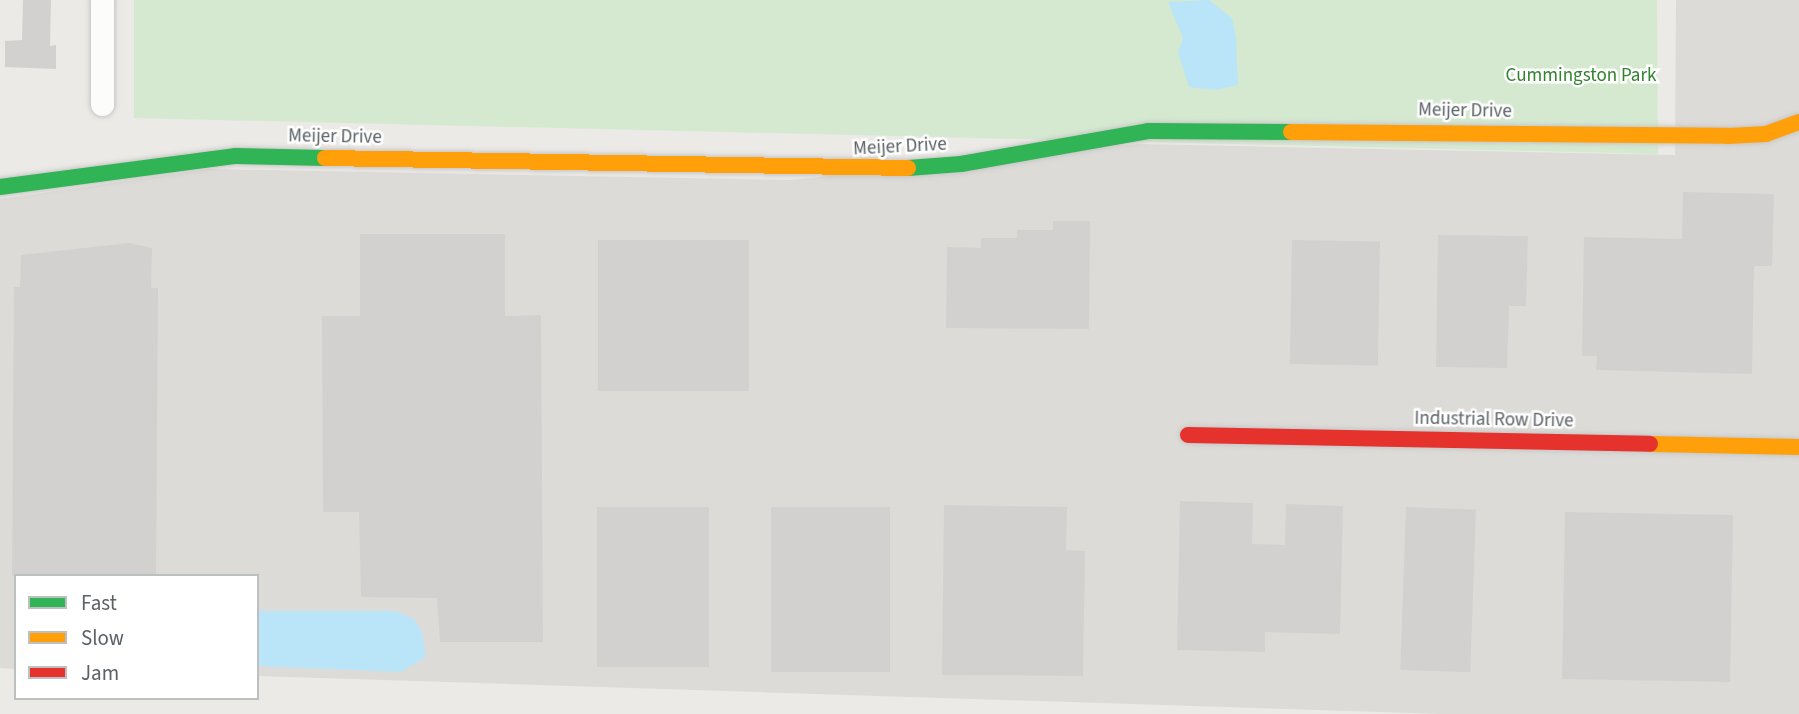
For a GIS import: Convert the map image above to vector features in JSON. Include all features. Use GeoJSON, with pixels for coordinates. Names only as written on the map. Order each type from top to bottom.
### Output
{"type":"FeatureCollection","features":[{"type":"Feature","properties":{"kind":"street"},"geometry":{"type":"LineString","coordinates":[[102,0],[102,104]]}},
{"type":"Feature","properties":{"kind":"street","name":"Meijer Drive"},"geometry":{"type":"LineString","coordinates":[[0,187],[236,156],[862,171],[961,164],[1148,131],[1242,127],[1728,136],[1766,134],[1799,122]]}},
{"type":"Feature","properties":{"kind":"street","name":"Industrial Row Drive"},"geometry":{"type":"LineString","coordinates":[[1188,435],[1799,447]]}},
{"type":"Feature","properties":{"kind":"shaded area"},"geometry":{"type":"Polygon","coordinates":[[[1676,0],[1799,0],[1799,714],[1443,714],[259,676],[259,574],[14,574],[14,669],[0,668],[0,199],[209,169],[790,180],[1138,144],[1675,155],[1676,0]]]}},
{"type":"Feature","properties":{"kind":"green space","name":"Cummingston Park"},"geometry":{"type":"Polygon","coordinates":[[[134,0],[1657,0],[1658,154],[134,118],[134,0]]]}},
{"type":"Feature","properties":{"kind":"water"},"geometry":{"type":"Polygon","coordinates":[[[1209,0],[1232,18],[1236,37],[1238,85],[1216,90],[1189,87],[1178,53],[1183,38],[1168,2],[1209,0]]]}},
{"type":"Feature","properties":{"kind":"water"},"geometry":{"type":"Polygon","coordinates":[[[259,611],[396,611],[414,619],[422,632],[426,657],[401,672],[259,666],[259,611]]]}},
{"type":"Feature","properties":{"kind":"building"},"geometry":{"type":"Polygon","coordinates":[[[23,0],[51,0],[50,46],[56,45],[56,69],[5,67],[5,41],[22,40],[23,0]]]}},
{"type":"Feature","properties":{"kind":"building"},"geometry":{"type":"Polygon","coordinates":[[[1683,192],[1774,194],[1772,266],[1754,266],[1752,374],[1596,370],[1597,356],[1582,356],[1584,237],[1682,239],[1683,192]]]}},
{"type":"Feature","properties":{"kind":"building"},"geometry":{"type":"Polygon","coordinates":[[[1053,221],[1090,221],[1089,329],[946,328],[947,247],[981,248],[981,238],[1017,238],[1017,230],[1053,230],[1053,221]]]}},
{"type":"Feature","properties":{"kind":"building"},"geometry":{"type":"Polygon","coordinates":[[[360,234],[505,234],[505,316],[541,315],[543,642],[440,642],[437,598],[361,597],[359,512],[323,512],[322,316],[360,316],[360,234]]]}},
{"type":"Feature","properties":{"kind":"building"},"geometry":{"type":"Polygon","coordinates":[[[1438,235],[1528,236],[1526,306],[1509,306],[1507,368],[1436,367],[1438,235]]]}},
{"type":"Feature","properties":{"kind":"building"},"geometry":{"type":"Polygon","coordinates":[[[598,240],[749,240],[749,391],[598,391],[598,240]]]}},
{"type":"Feature","properties":{"kind":"building"},"geometry":{"type":"Polygon","coordinates":[[[1292,240],[1380,242],[1378,366],[1290,364],[1292,240]]]}},
{"type":"Feature","properties":{"kind":"building"},"geometry":{"type":"Polygon","coordinates":[[[129,243],[152,248],[151,288],[158,288],[156,574],[12,576],[14,287],[20,287],[21,255],[129,243]]]}},
{"type":"Feature","properties":{"kind":"building"},"geometry":{"type":"Polygon","coordinates":[[[1180,501],[1253,503],[1252,544],[1285,545],[1286,504],[1343,506],[1340,634],[1265,632],[1265,652],[1177,650],[1180,501]]]}},
{"type":"Feature","properties":{"kind":"building"},"geometry":{"type":"Polygon","coordinates":[[[944,505],[1067,507],[1066,550],[1085,551],[1083,676],[942,675],[944,505]]]}},
{"type":"Feature","properties":{"kind":"building"},"geometry":{"type":"Polygon","coordinates":[[[597,507],[709,507],[709,667],[597,667],[597,507]]]}},
{"type":"Feature","properties":{"kind":"building"},"geometry":{"type":"Polygon","coordinates":[[[771,507],[890,507],[890,672],[771,672],[771,507]]]}},
{"type":"Feature","properties":{"kind":"building"},"geometry":{"type":"Polygon","coordinates":[[[1406,507],[1476,509],[1470,672],[1400,670],[1406,507]]]}},
{"type":"Feature","properties":{"kind":"building"},"geometry":{"type":"Polygon","coordinates":[[[1565,512],[1733,515],[1730,682],[1562,679],[1565,512]]]}},
{"type":"Feature","properties":{"kind":"traffic: fast"},"geometry":{"type":"LineString","coordinates":[[908,168],[961,164],[1148,131],[1291,132]]}},
{"type":"Feature","properties":{"kind":"traffic: fast"},"geometry":{"type":"LineString","coordinates":[[0,187],[236,156],[325,158]]}},
{"type":"Feature","properties":{"kind":"traffic: slow"},"geometry":{"type":"LineString","coordinates":[[1291,132],[1728,136],[1766,134],[1799,122]]}},
{"type":"Feature","properties":{"kind":"traffic: slow"},"geometry":{"type":"LineString","coordinates":[[325,158],[908,168]]}},
{"type":"Feature","properties":{"kind":"traffic: slow"},"geometry":{"type":"LineString","coordinates":[[1650,444],[1799,447]]}},
{"type":"Feature","properties":{"kind":"traffic: jam"},"geometry":{"type":"LineString","coordinates":[[1188,435],[1650,444]]}}]}
